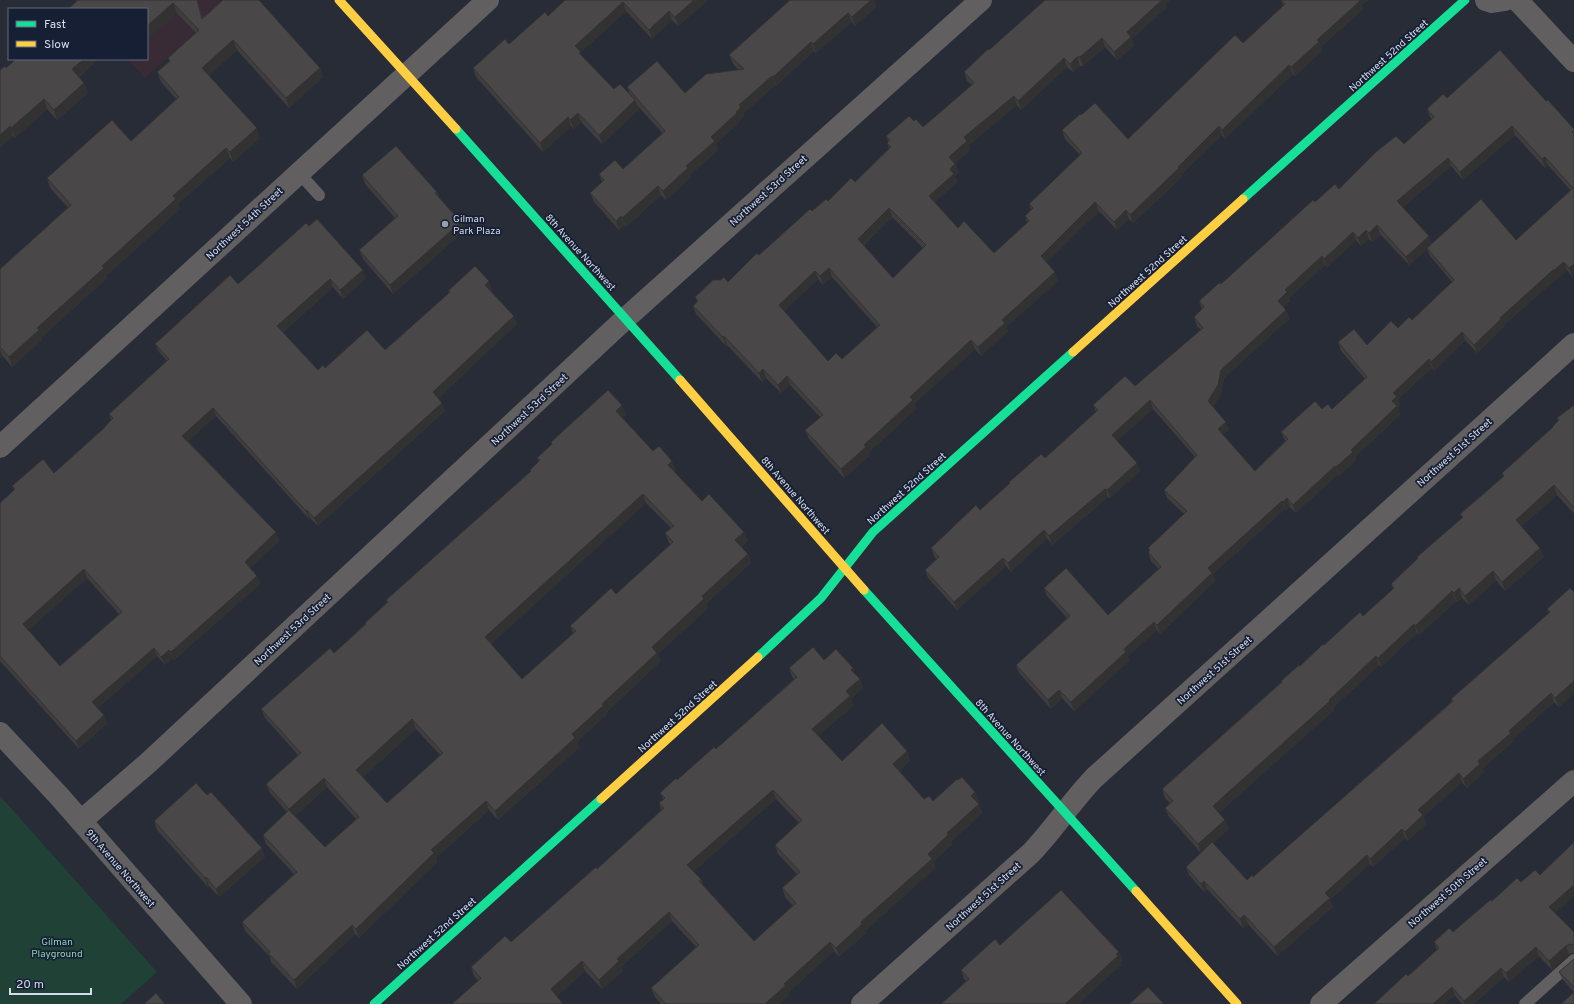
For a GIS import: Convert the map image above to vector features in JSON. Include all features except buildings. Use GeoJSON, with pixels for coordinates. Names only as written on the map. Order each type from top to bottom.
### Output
{"type":"FeatureCollection","features":[{"type":"Feature","properties":{"kind":"street","name":"8th Avenue Northwest"},"geometry":{"type":"LineString","coordinates":[[339,0],[626,318],[844,568],[1237,1004]]}},
{"type":"Feature","properties":{"kind":"street","name":"Northwest 54th Street"},"geometry":{"type":"LineString","coordinates":[[0,447],[488,0]]}},
{"type":"Feature","properties":{"kind":"street","name":"Northwest 53rd Street"},"geometry":{"type":"LineString","coordinates":[[81,821],[154,758],[626,318],[981,0]]}},
{"type":"Feature","properties":{"kind":"street","name":"Northwest 52nd Street"},"geometry":{"type":"LineString","coordinates":[[374,1004],[813,607],[825,595],[862,544],[879,527],[1465,0]]}},
{"type":"Feature","properties":{"kind":"street"},"geometry":{"type":"LineString","coordinates":[[1486,0],[1492,2],[1505,0]]}},
{"type":"Feature","properties":{"kind":"street"},"geometry":{"type":"LineString","coordinates":[[1517,0],[1574,61]]}},
{"type":"Feature","properties":{"kind":"street","name":"Northwest 51st Street"},"geometry":{"type":"LineString","coordinates":[[862,1004],[1031,853],[1048,836],[1081,791],[1094,778],[1574,344]]}},
{"type":"Feature","properties":{"kind":"street","name":"9th Avenue Northwest"},"geometry":{"type":"LineString","coordinates":[[0,733],[81,821],[241,1004]]}},
{"type":"Feature","properties":{"kind":"street","name":"Northwest 50th Street"},"geometry":{"type":"LineString","coordinates":[[1321,1004],[1574,781]]}},
{"type":"Feature","properties":{"kind":"lane"},"geometry":{"type":"LineString","coordinates":[[298,173],[319,195]]}},
{"type":"Feature","properties":{"kind":"lane"},"geometry":{"type":"LineString","coordinates":[[1525,1004],[1574,960]]}},
{"type":"Feature","properties":{"kind":"shaded area"},"geometry":{"type":"Polygon","coordinates":[[[75,0],[233,0],[145,78],[129,60],[148,60],[148,8],[82,8],[75,0]]]}},
{"type":"Feature","properties":{"kind":"green space","name":"Gilman Playground"},"geometry":{"type":"Polygon","coordinates":[[[0,796],[157,972],[121,1004],[0,1004],[0,796]]]}},
{"type":"Feature","properties":{"kind":"traffic: fast"},"geometry":{"type":"LineString","coordinates":[[1243,199],[1465,0]]}},
{"type":"Feature","properties":{"kind":"traffic: fast"},"geometry":{"type":"LineString","coordinates":[[456,129],[680,380]]}},
{"type":"Feature","properties":{"kind":"traffic: fast"},"geometry":{"type":"LineString","coordinates":[[758,657],[821,598],[873,532],[1073,352]]}},
{"type":"Feature","properties":{"kind":"traffic: fast"},"geometry":{"type":"LineString","coordinates":[[864,590],[1136,891]]}},
{"type":"Feature","properties":{"kind":"traffic: fast"},"geometry":{"type":"LineString","coordinates":[[374,1004],[601,799]]}},
{"type":"Feature","properties":{"kind":"traffic: slow"},"geometry":{"type":"LineString","coordinates":[[339,0],[456,129]]}},
{"type":"Feature","properties":{"kind":"traffic: slow"},"geometry":{"type":"LineString","coordinates":[[1073,352],[1243,199]]}},
{"type":"Feature","properties":{"kind":"traffic: slow"},"geometry":{"type":"LineString","coordinates":[[680,380],[864,590]]}},
{"type":"Feature","properties":{"kind":"traffic: slow"},"geometry":{"type":"LineString","coordinates":[[601,799],[758,657]]}},
{"type":"Feature","properties":{"kind":"traffic: slow"},"geometry":{"type":"LineString","coordinates":[[1136,891],[1237,1004]]}},
{"type":"Feature","properties":{"kind":"place","name":"Gilman Park Plaza"},"geometry":{"type":"Point","coordinates":[445,224]}}]}
